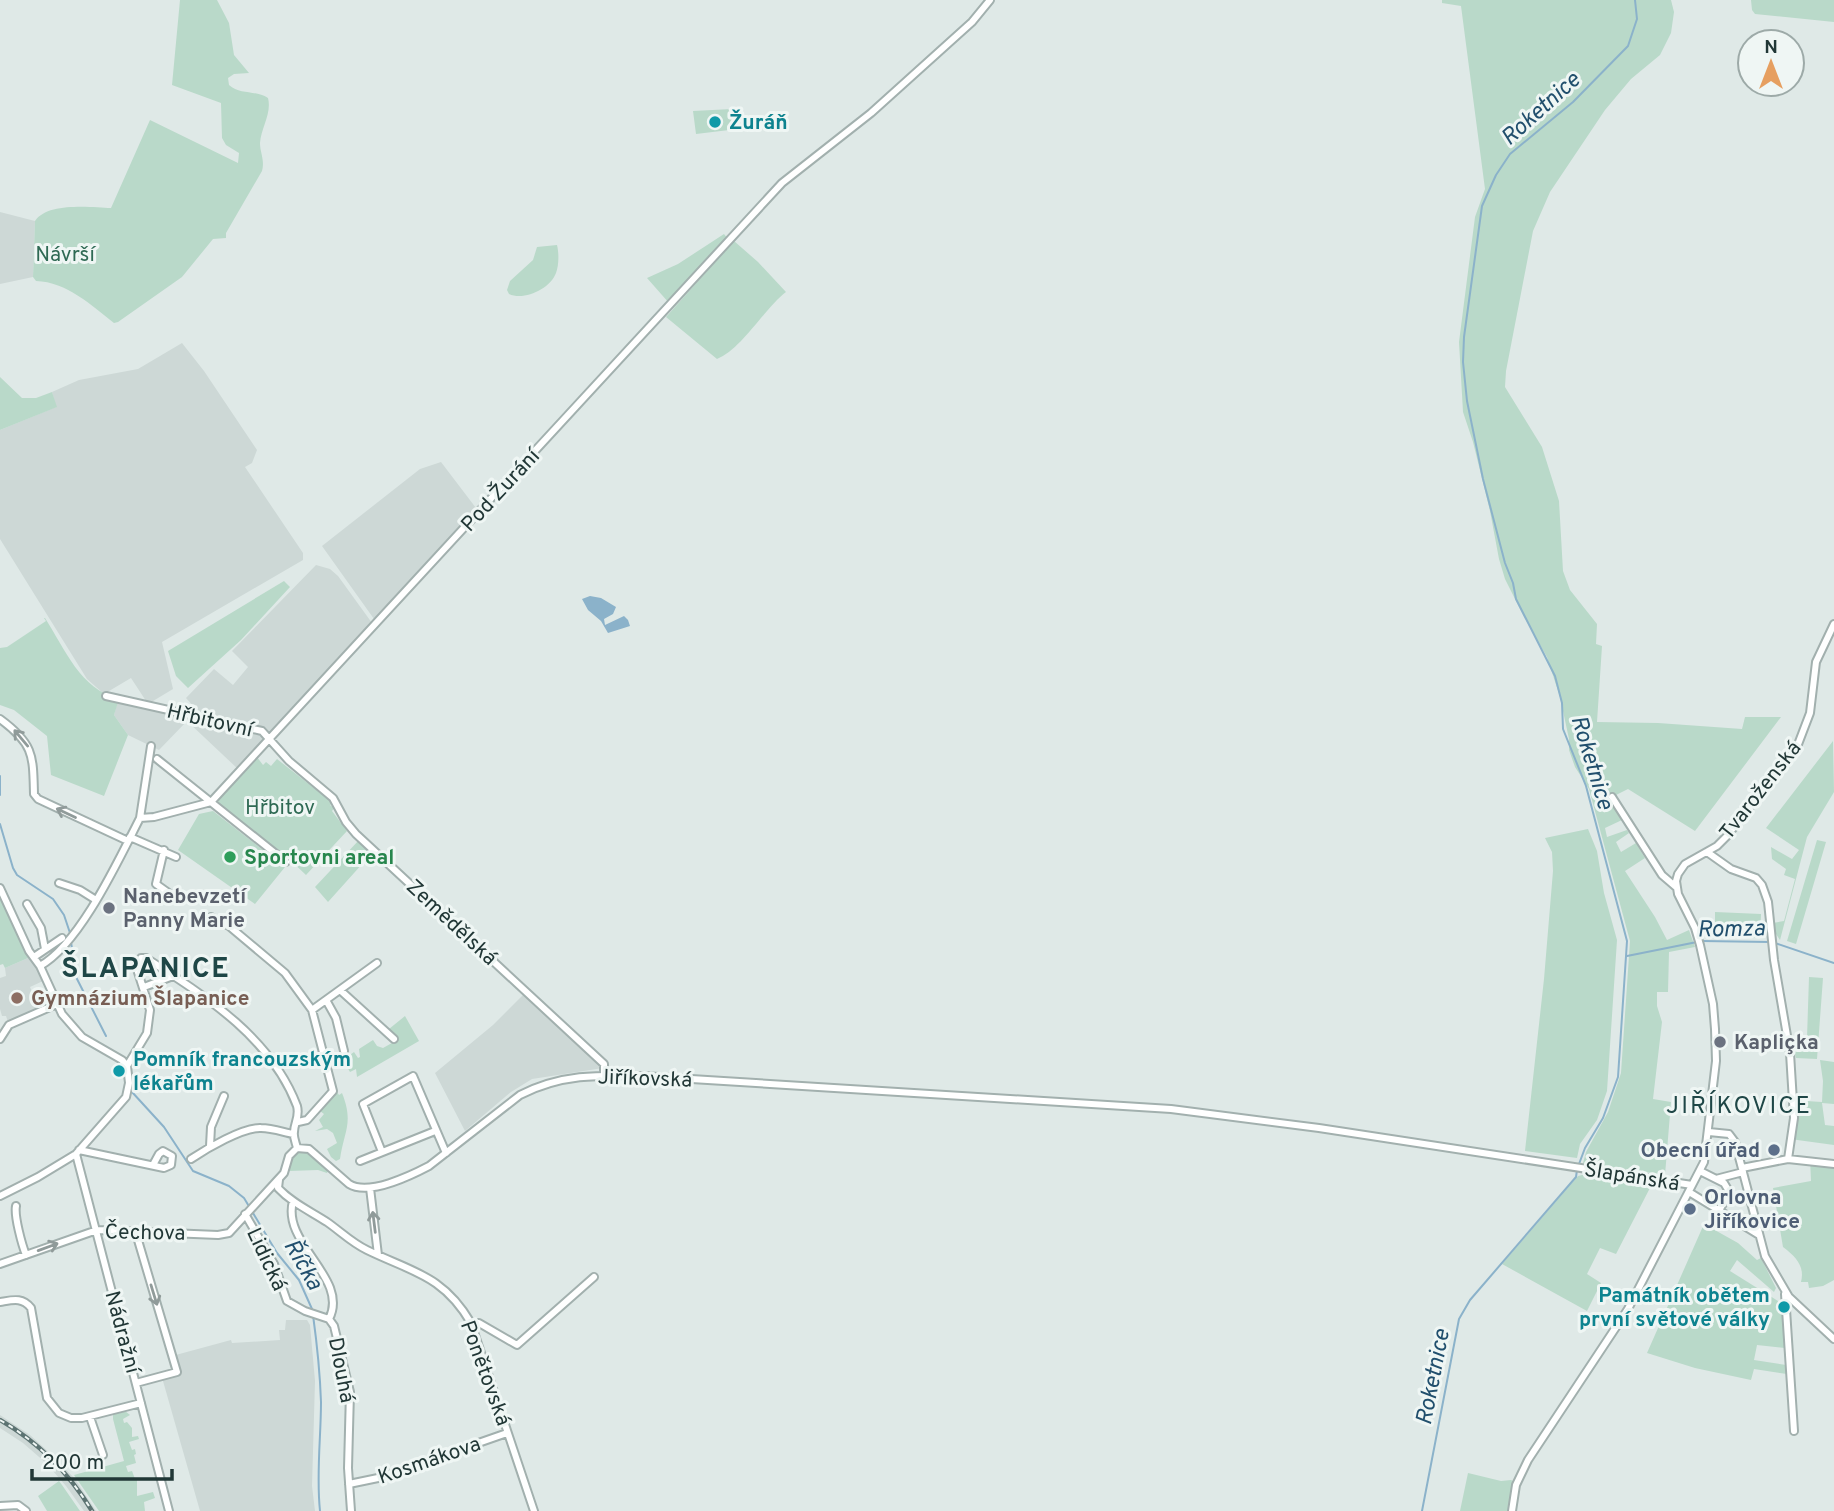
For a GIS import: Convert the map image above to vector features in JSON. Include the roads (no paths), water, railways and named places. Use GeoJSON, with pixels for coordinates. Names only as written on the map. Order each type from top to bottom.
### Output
{"type":"FeatureCollection","features":[{"type":"Feature","properties":{"kind":"street","name":"Pod Žurání"},"geometry":{"type":"LineString","coordinates":[[268,740],[782,183],[871,113],[972,22],[990,0]]}},
{"type":"Feature","properties":{"kind":"street","name":"Tvaroženská"},"geometry":{"type":"LineString","coordinates":[[1676,887],[1676,877],[1685,864],[1707,852],[1727,836],[1797,747],[1810,713],[1816,662],[1834,624]]}},
{"type":"Feature","properties":{"kind":"street","name":"Hřbitovní"},"geometry":{"type":"LineString","coordinates":[[106,696],[262,731],[268,740],[211,802]]}},
{"type":"Feature","properties":{"kind":"street"},"geometry":{"type":"LineString","coordinates":[[0,719],[12,728],[31,751],[34,794],[38,799],[176,857]]}},
{"type":"Feature","properties":{"kind":"street","name":"Zemědělská"},"geometry":{"type":"LineString","coordinates":[[268,740],[333,798],[356,834],[604,1064],[604,1076]]}},
{"type":"Feature","properties":{"kind":"street","name":"Hřbitovní"},"geometry":{"type":"LineString","coordinates":[[40,966],[64,940],[73,935],[114,871],[140,818],[151,746]]}},
{"type":"Feature","properties":{"kind":"street"},"geometry":{"type":"LineString","coordinates":[[157,759],[286,862]]}},
{"type":"Feature","properties":{"kind":"street"},"geometry":{"type":"LineString","coordinates":[[1512,1511],[1516,1485],[1528,1460],[1628,1309],[1700,1171],[1709,1132],[1716,1062],[1715,1029],[1713,1004],[1699,941],[1676,887],[1666,880],[1612,797]]}},
{"type":"Feature","properties":{"kind":"street"},"geometry":{"type":"LineString","coordinates":[[140,818],[205,806],[211,802]]}},
{"type":"Feature","properties":{"kind":"street"},"geometry":{"type":"LineString","coordinates":[[164,850],[156,884],[170,894]]}},
{"type":"Feature","properties":{"kind":"street"},"geometry":{"type":"LineString","coordinates":[[1707,852],[1731,869],[1756,878],[1762,884],[1768,902],[1790,1054],[1794,1118],[1788,1159]]}},
{"type":"Feature","properties":{"kind":"street"},"geometry":{"type":"LineString","coordinates":[[59,883],[80,890],[96,900]]}},
{"type":"Feature","properties":{"kind":"street"},"geometry":{"type":"LineString","coordinates":[[0,888],[62,1014],[82,1037],[122,1060],[127,1066],[129,1083],[126,1097],[77,1152],[38,1177],[0,1196]]}},
{"type":"Feature","properties":{"kind":"street"},"geometry":{"type":"LineString","coordinates":[[27,904],[41,928],[45,949]]}},
{"type":"Feature","properties":{"kind":"street"},"geometry":{"type":"LineString","coordinates":[[211,917],[229,926],[285,973],[312,1010],[333,1091],[307,1120],[298,1122]]}},
{"type":"Feature","properties":{"kind":"street"},"geometry":{"type":"LineString","coordinates":[[34,957],[64,940]]}},
{"type":"Feature","properties":{"kind":"street"},"geometry":{"type":"LineString","coordinates":[[127,1066],[148,1027],[150,1005],[136,965],[141,958],[146,958],[191,986],[244,1030],[272,1063],[298,1112],[298,1122],[293,1134],[297,1148]]}},
{"type":"Feature","properties":{"kind":"street"},"geometry":{"type":"LineString","coordinates":[[312,1010],[377,962]]}},
{"type":"Feature","properties":{"kind":"street"},"geometry":{"type":"LineString","coordinates":[[144,987],[173,976]]}},
{"type":"Feature","properties":{"kind":"street"},"geometry":{"type":"LineString","coordinates":[[340,990],[394,1039]]}},
{"type":"Feature","properties":{"kind":"street"},"geometry":{"type":"LineString","coordinates":[[326,1000],[336,1018],[344,1051]]}},
{"type":"Feature","properties":{"kind":"street"},"geometry":{"type":"LineString","coordinates":[[0,1039],[9,1025],[57,1004]]}},
{"type":"Feature","properties":{"kind":"street","name":"Jiříkovská"},"geometry":{"type":"LineString","coordinates":[[370,1188],[417,1172],[446,1153],[520,1095],[535,1087],[583,1075],[1171,1109],[1577,1167]]}},
{"type":"Feature","properties":{"kind":"street"},"geometry":{"type":"LineString","coordinates":[[382,1152],[363,1104],[413,1076],[446,1153]]}},
{"type":"Feature","properties":{"kind":"street"},"geometry":{"type":"LineString","coordinates":[[210,1146],[211,1128],[225,1096]]}},
{"type":"Feature","properties":{"kind":"street"},"geometry":{"type":"LineString","coordinates":[[191,1158],[210,1146],[256,1128],[264,1127],[293,1134]]}},
{"type":"Feature","properties":{"kind":"street"},"geometry":{"type":"LineString","coordinates":[[360,1161],[435,1131]]}},
{"type":"Feature","properties":{"kind":"street"},"geometry":{"type":"LineString","coordinates":[[1709,1132],[1724,1133],[1732,1137],[1737,1146],[1765,1256],[1785,1292],[1834,1339]]}},
{"type":"Feature","properties":{"kind":"street"},"geometry":{"type":"LineString","coordinates":[[247,1213],[279,1180],[287,1168],[292,1151],[297,1148],[309,1149],[323,1164],[356,1188],[370,1188],[378,1255]]}},
{"type":"Feature","properties":{"kind":"street"},"geometry":{"type":"LineString","coordinates":[[77,1152],[153,1165]]}},
{"type":"Feature","properties":{"kind":"street","name":"Nádražní"},"geometry":{"type":"LineString","coordinates":[[77,1152],[169,1511]]}},
{"type":"Feature","properties":{"kind":"street"},"geometry":{"type":"LineString","coordinates":[[1716,1179],[1788,1159],[1834,1164]]}},
{"type":"Feature","properties":{"kind":"street","name":"Šlapánská"},"geometry":{"type":"LineString","coordinates":[[1577,1167],[1692,1185]]}},
{"type":"Feature","properties":{"kind":"street"},"geometry":{"type":"LineString","coordinates":[[1700,1171],[1724,1183],[1730,1193],[1719,1210]]}},
{"type":"Feature","properties":{"kind":"street"},"geometry":{"type":"LineString","coordinates":[[279,1180],[278,1188],[290,1198]]}},
{"type":"Feature","properties":{"kind":"street"},"geometry":{"type":"LineString","coordinates":[[262,1196],[275,1192],[290,1198]]}},
{"type":"Feature","properties":{"kind":"street"},"geometry":{"type":"LineString","coordinates":[[1689,1192],[1759,1236]]}},
{"type":"Feature","properties":{"kind":"street","name":"Ponětovská"},"geometry":{"type":"LineString","coordinates":[[290,1198],[358,1246],[418,1271],[453,1298],[471,1323],[534,1511]]}},
{"type":"Feature","properties":{"kind":"street","name":"Dlouhá"},"geometry":{"type":"LineString","coordinates":[[290,1198],[292,1223],[326,1282],[334,1303],[329,1319],[334,1326],[350,1392],[351,1511]]}},
{"type":"Feature","properties":{"kind":"street"},"geometry":{"type":"LineString","coordinates":[[16,1206],[16,1220],[26,1255]]}},
{"type":"Feature","properties":{"kind":"street","name":"Čechova"},"geometry":{"type":"LineString","coordinates":[[0,1264],[97,1230],[229,1233],[247,1213]]}},
{"type":"Feature","properties":{"kind":"street","name":"Lidická"},"geometry":{"type":"LineString","coordinates":[[247,1213],[274,1264],[287,1301],[305,1311],[329,1319]]}},
{"type":"Feature","properties":{"kind":"street"},"geometry":{"type":"LineString","coordinates":[[135,1230],[177,1372],[136,1383]]}},
{"type":"Feature","properties":{"kind":"street"},"geometry":{"type":"LineString","coordinates":[[471,1323],[479,1323],[517,1345],[594,1277]]}},
{"type":"Feature","properties":{"kind":"street"},"geometry":{"type":"LineString","coordinates":[[1785,1292],[1794,1431]]}},
{"type":"Feature","properties":{"kind":"street"},"geometry":{"type":"LineString","coordinates":[[0,1302],[20,1300],[31,1308],[47,1398],[59,1413],[71,1418],[90,1417],[141,1403]]}},
{"type":"Feature","properties":{"kind":"street"},"geometry":{"type":"LineString","coordinates":[[90,1417],[103,1455]]}},
{"type":"Feature","properties":{"kind":"street","name":"Kosmákova"},"geometry":{"type":"LineString","coordinates":[[349,1484],[378,1478],[508,1433]]}},
{"type":"Feature","properties":{"kind":"street"},"geometry":{"type":"LineString","coordinates":[[0,1507],[18,1505],[26,1511]]}},
{"type":"Feature","properties":{"kind":"water"},"geometry":{"type":"Polygon","coordinates":[[[590,596],[601,598],[616,607],[613,614],[604,619],[605,625],[624,616],[630,626],[608,633],[582,599],[590,596]]]}},
{"type":"Feature","properties":{"kind":"waterway","name":"Roketnice"},"geometry":{"type":"LineString","coordinates":[[1579,1164],[1603,1118],[1618,1077],[1627,941],[1586,786],[1563,729],[1562,703],[1555,676],[1516,599],[1505,563],[1483,479],[1467,401],[1463,362],[1464,337],[1482,206],[1496,175],[1510,154],[1573,102],[1628,46],[1637,19],[1635,0]]}},
{"type":"Feature","properties":{"kind":"waterway","name":"Říčka"},"geometry":{"type":"LineString","coordinates":[[0,776],[0,795]]}},
{"type":"Feature","properties":{"kind":"waterway","name":"Říčka"},"geometry":{"type":"LineString","coordinates":[[0,824],[17,875],[53,899],[64,915],[70,933]]}},
{"type":"Feature","properties":{"kind":"waterway","name":"Romza"},"geometry":{"type":"LineString","coordinates":[[1702,941],[1770,942]]}},
{"type":"Feature","properties":{"kind":"waterway","name":"Říčka"},"geometry":{"type":"LineString","coordinates":[[71,942],[76,977],[106,1036]]}},
{"type":"Feature","properties":{"kind":"waterway","name":"Romza"},"geometry":{"type":"LineString","coordinates":[[1627,956],[1697,942]]}},
{"type":"Feature","properties":{"kind":"waterway","name":"Romza"},"geometry":{"type":"LineString","coordinates":[[1775,943],[1834,963]]}},
{"type":"Feature","properties":{"kind":"waterway","name":"Říčka"},"geometry":{"type":"LineString","coordinates":[[132,1092],[164,1127],[193,1171],[229,1186],[244,1198],[277,1253],[299,1280],[312,1309]]}},
{"type":"Feature","properties":{"kind":"waterway","name":"Roketnice"},"geometry":{"type":"LineString","coordinates":[[1422,1511],[1459,1319],[1470,1300],[1576,1177],[1577,1170]]}},
{"type":"Feature","properties":{"kind":"waterway","name":"Říčka"},"geometry":{"type":"LineString","coordinates":[[313,1315],[321,1402],[320,1511]]}},
{"type":"Feature","properties":{"kind":"railway"},"geometry":{"type":"LineString","coordinates":[[0,1420],[27,1438],[52,1460],[92,1511]]}},
{"type":"Feature","properties":{"kind":"place","name":"Žuráň"},"geometry":{"type":"Point","coordinates":[715,122]}},
{"type":"Feature","properties":{"kind":"place","name":"Sportovni areal"},"geometry":{"type":"Point","coordinates":[230,857]}},
{"type":"Feature","properties":{"kind":"place","name":"Nanebevzetí Panny Marie"},"geometry":{"type":"Point","coordinates":[109,908]}},
{"type":"Feature","properties":{"kind":"place","name":"Gymnázium Šlapanice"},"geometry":{"type":"Point","coordinates":[17,998]}},
{"type":"Feature","properties":{"kind":"place","name":"Kapliçka"},"geometry":{"type":"Point","coordinates":[1720,1042]}},
{"type":"Feature","properties":{"kind":"place","name":"Pomník francouzským lékařům"},"geometry":{"type":"Point","coordinates":[119,1071]}},
{"type":"Feature","properties":{"kind":"place","name":"Obecní úřad"},"geometry":{"type":"Point","coordinates":[1774,1150]}},
{"type":"Feature","properties":{"kind":"place","name":"Orlovna Jiříkovice"},"geometry":{"type":"Point","coordinates":[1690,1209]}},
{"type":"Feature","properties":{"kind":"place","name":"Památník obětem první světové války"},"geometry":{"type":"Point","coordinates":[1784,1307]}},
{"type":"Feature","properties":{"kind":"district","name":"ŠLAPANICE"},"geometry":{"type":"Point","coordinates":[146,967]}},
{"type":"Feature","properties":{"kind":"district","name":"JIŘÍKOVICE"},"geometry":{"type":"Point","coordinates":[1739,1105]}},
{"type":"Feature","properties":{"kind":"park label","name":"Návrší"},"geometry":{"type":"Point","coordinates":[65,254]}},
{"type":"Feature","properties":{"kind":"park label","name":"Hřbitov"},"geometry":{"type":"Point","coordinates":[280,807]}}]}
